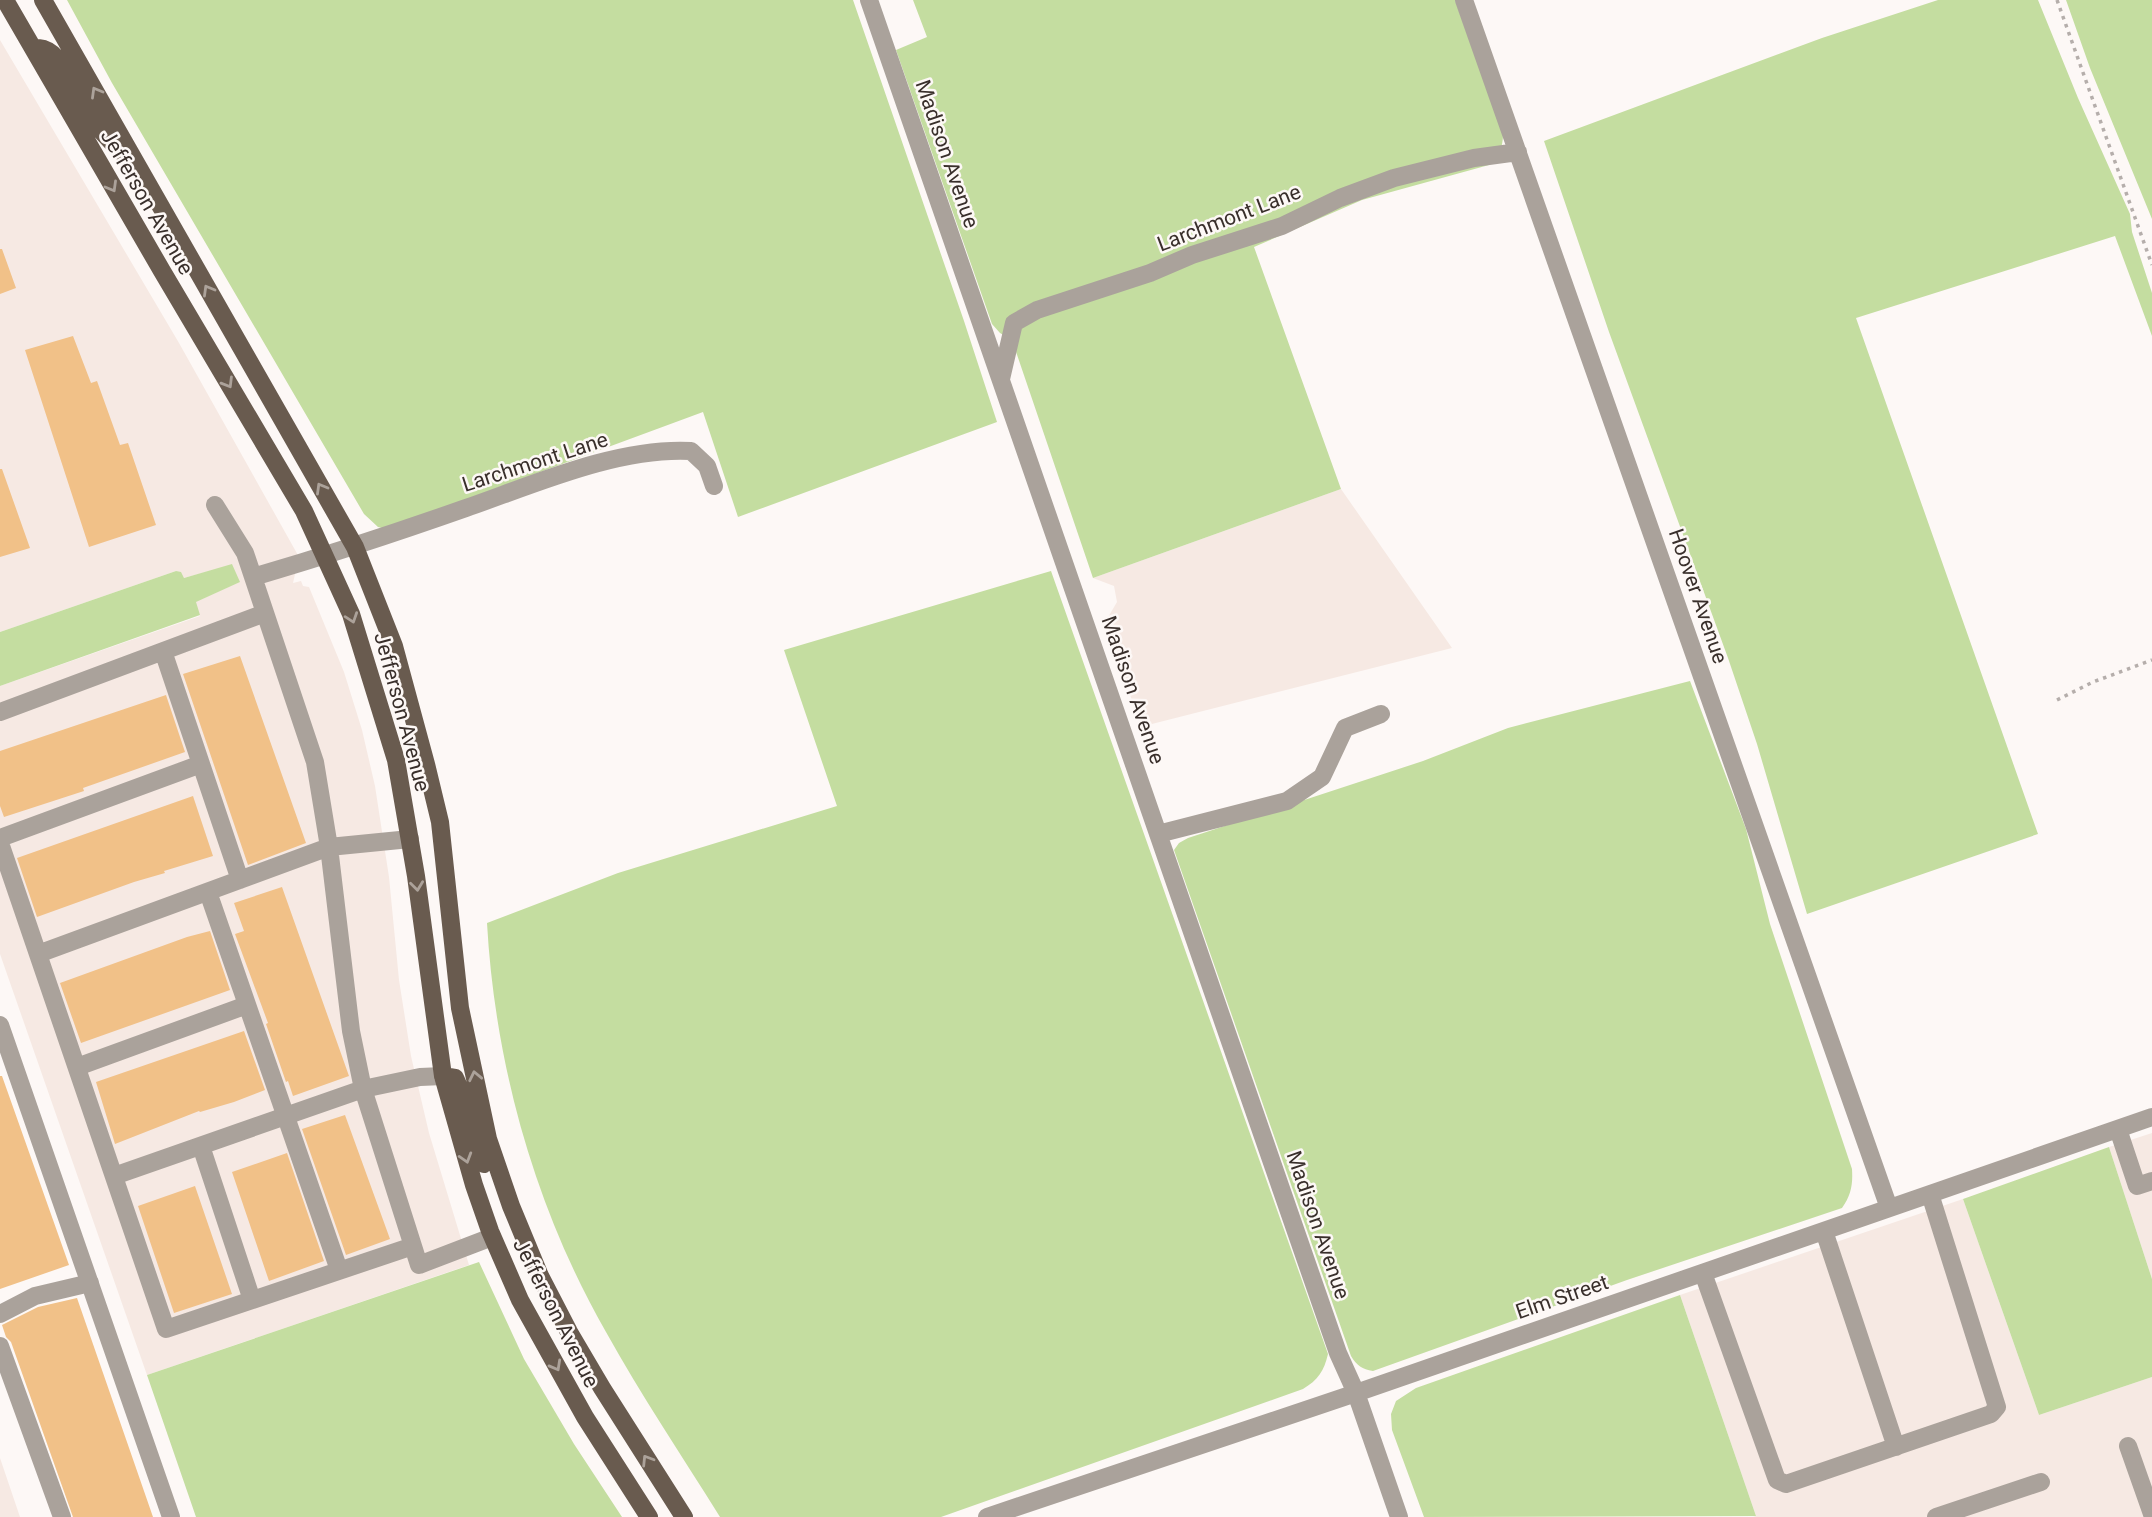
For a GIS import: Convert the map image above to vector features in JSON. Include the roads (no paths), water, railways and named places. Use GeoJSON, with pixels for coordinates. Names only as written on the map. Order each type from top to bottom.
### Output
{"type":"FeatureCollection","features":[{"type":"Feature","properties":{"kind":"main road","name":"Jefferson Avenue"},"geometry":{"type":"LineString","coordinates":[[5,0],[168,283],[304,511],[351,614],[396,760],[410,839],[443,1076],[474,1185],[492,1237],[520,1300],[585,1418],[649,1517]]}},
{"type":"Feature","properties":{"kind":"main road","name":"Jefferson Avenue"},"geometry":{"type":"LineString","coordinates":[[43,0],[355,547],[394,646],[440,822],[460,1008],[488,1139],[511,1206],[540,1276],[569,1332],[601,1388],[684,1517]]}},
{"type":"Feature","properties":{"kind":"main road"},"geometry":{"type":"LineString","coordinates":[[33,48],[45,49],[57,59],[86,112],[139,168]]}},
{"type":"Feature","properties":{"kind":"main road"},"geometry":{"type":"LineString","coordinates":[[443,1076],[454,1078],[460,1088],[484,1164],[511,1206]]}},
{"type":"Feature","properties":{"kind":"street","name":"Madison Avenue"},"geometry":{"type":"LineString","coordinates":[[869,0],[1338,1353],[1356,1393],[1399,1517]]}},
{"type":"Feature","properties":{"kind":"street","name":"Hoover Avenue"},"geometry":{"type":"LineString","coordinates":[[1464,0],[1889,1208]]}},
{"type":"Feature","properties":{"kind":"street","name":"Larchmont Lane"},"geometry":{"type":"LineString","coordinates":[[1001,379],[1014,323],[1037,310],[1282,226],[1340,198],[1394,178],[1474,158],[1518,152]]}},
{"type":"Feature","properties":{"kind":"street","name":"Larchmont Lane"},"geometry":{"type":"LineString","coordinates":[[355,547],[586,466],[660,450],[691,451],[707,466],[714,486]]}},
{"type":"Feature","properties":{"kind":"street"},"geometry":{"type":"LineString","coordinates":[[215,505],[245,553],[316,762],[351,1031],[363,1089],[419,1265],[492,1237]]}},
{"type":"Feature","properties":{"kind":"street"},"geometry":{"type":"LineString","coordinates":[[253,577],[355,547]]}},
{"type":"Feature","properties":{"kind":"street"},"geometry":{"type":"LineString","coordinates":[[0,712],[265,613]]}},
{"type":"Feature","properties":{"kind":"street"},"geometry":{"type":"LineString","coordinates":[[163,651],[240,880]]}},
{"type":"Feature","properties":{"kind":"street"},"geometry":{"type":"LineString","coordinates":[[1158,834],[1287,801],[1322,777],[1345,728],[1381,714]]}},
{"type":"Feature","properties":{"kind":"street"},"geometry":{"type":"LineString","coordinates":[[201,764],[0,840],[166,1329],[413,1246]]}},
{"type":"Feature","properties":{"kind":"street"},"geometry":{"type":"LineString","coordinates":[[38,954],[329,847],[410,839]]}},
{"type":"Feature","properties":{"kind":"street"},"geometry":{"type":"LineString","coordinates":[[208,892],[339,1270]]}},
{"type":"Feature","properties":{"kind":"street"},"geometry":{"type":"LineString","coordinates":[[77,1067],[247,1005]]}},
{"type":"Feature","properties":{"kind":"street"},"geometry":{"type":"LineString","coordinates":[[0,1025],[171,1517]]}},
{"type":"Feature","properties":{"kind":"street"},"geometry":{"type":"LineString","coordinates":[[114,1176],[363,1089],[420,1077],[443,1076]]}},
{"type":"Feature","properties":{"kind":"street","name":"Elm Street"},"geometry":{"type":"LineString","coordinates":[[987,1517],[1356,1393],[2152,1117]]}},
{"type":"Feature","properties":{"kind":"street"},"geometry":{"type":"LineString","coordinates":[[2118,1129],[2137,1186],[2152,1181]]}},
{"type":"Feature","properties":{"kind":"street"},"geometry":{"type":"LineString","coordinates":[[201,1146],[252,1300]]}},
{"type":"Feature","properties":{"kind":"street"},"geometry":{"type":"LineString","coordinates":[[1703,1273],[1777,1479],[1781,1483],[1786,1484],[1991,1415],[1997,1407],[1930,1194]]}},
{"type":"Feature","properties":{"kind":"street"},"geometry":{"type":"LineString","coordinates":[[1824,1231],[1896,1447]]}},
{"type":"Feature","properties":{"kind":"street"},"geometry":{"type":"LineString","coordinates":[[0,1314],[34,1296],[90,1283]]}},
{"type":"Feature","properties":{"kind":"street"},"geometry":{"type":"LineString","coordinates":[[0,1346],[62,1517]]}},
{"type":"Feature","properties":{"kind":"street"},"geometry":{"type":"LineString","coordinates":[[2128,1447],[2152,1514]]}},
{"type":"Feature","properties":{"kind":"street"},"geometry":{"type":"LineString","coordinates":[[1942,1516],[2041,1482]]}}]}
